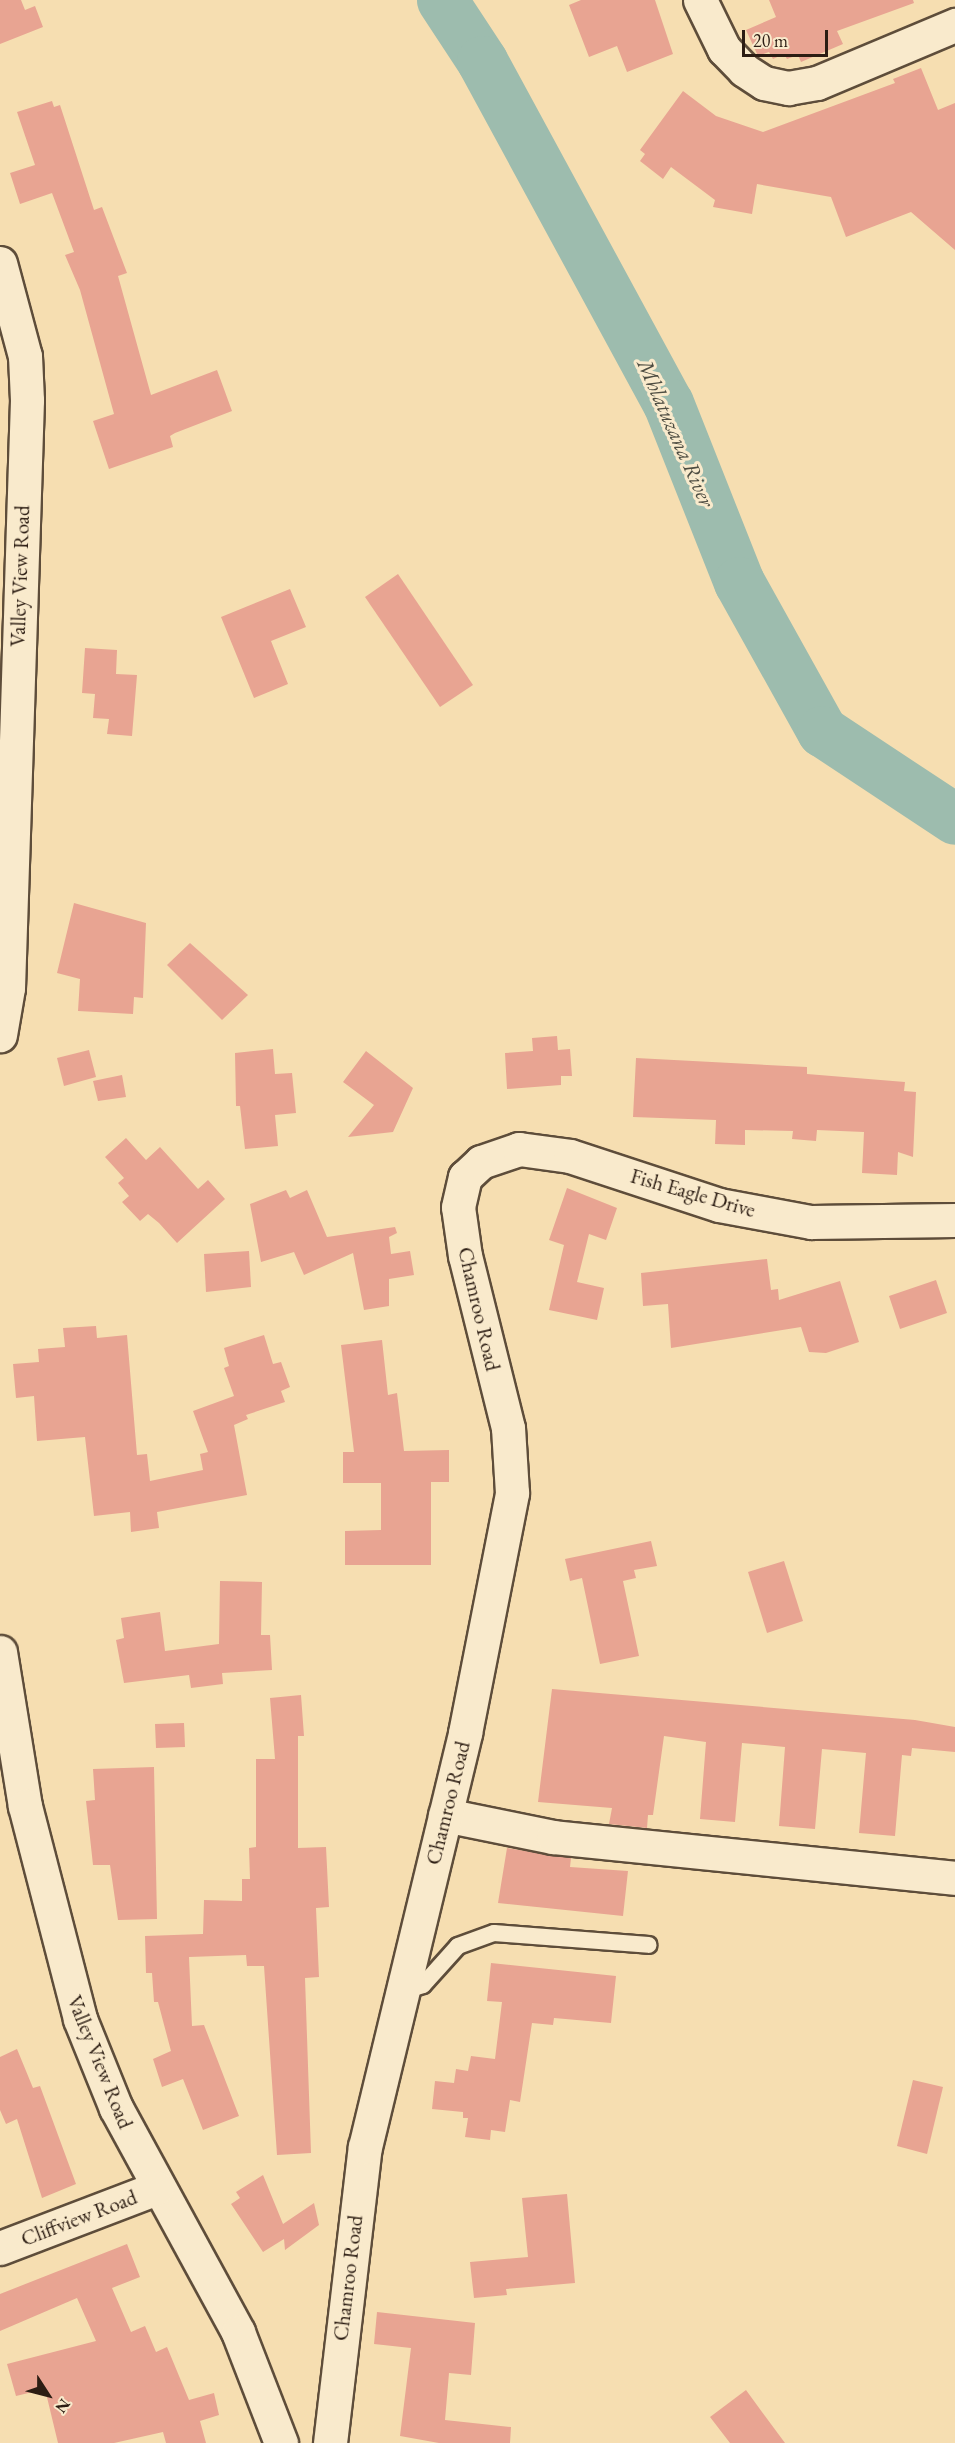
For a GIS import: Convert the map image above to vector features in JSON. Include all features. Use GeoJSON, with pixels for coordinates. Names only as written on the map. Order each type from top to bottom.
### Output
{"type":"FeatureCollection","features":[{"type":"Feature","properties":{"kind":"street"},"geometry":{"type":"LineString","coordinates":[[700,0],[724,49],[744,70],[764,83],[788,88],[817,83],[955,25]]}},
{"type":"Feature","properties":{"kind":"street","name":"Valley View Road"},"geometry":{"type":"LineString","coordinates":[[0,263],[25,356],[9,636],[9,988],[0,1035]]}},
{"type":"Feature","properties":{"kind":"street","name":"Fish Eagle Drive"},"geometry":{"type":"LineString","coordinates":[[473,1167],[519,1149],[570,1156],[719,1204],[811,1222],[955,1220]]}},
{"type":"Feature","properties":{"kind":"street","name":"Chamroo Road"},"geometry":{"type":"LineString","coordinates":[[330,2443],[365,2147],[399,1993],[445,1815],[512,1493],[508,1428],[465,1256],[458,1207],[460,1190],[473,1167]]}},
{"type":"Feature","properties":{"kind":"street","name":"Valley View Road"},"geometry":{"type":"LineString","coordinates":[[0,1652],[25,1806],[50,1919],[80,2019],[116,2108],[157,2188],[238,2332],[281,2443]]}},
{"type":"Feature","properties":{"kind":"street"},"geometry":{"type":"LineString","coordinates":[[445,1815],[553,1837],[955,1878]]}},
{"type":"Feature","properties":{"kind":"street","name":"Cliffview Road"},"geometry":{"type":"LineString","coordinates":[[0,2248],[157,2188]]}},
{"type":"Feature","properties":{"kind":"lane"},"geometry":{"type":"LineString","coordinates":[[399,1993],[423,1985],[458,1946],[494,1933],[649,1946]]}},
{"type":"Feature","properties":{"kind":"building"},"geometry":{"type":"Polygon","coordinates":[[[0,0],[21,0],[25,10],[35,6],[43,27],[0,44],[0,0]]]}},
{"type":"Feature","properties":{"kind":"building"},"geometry":{"type":"Polygon","coordinates":[[[581,0],[655,0],[673,54],[627,72],[617,46],[589,57],[569,5],[581,0]]]}},
{"type":"Feature","properties":{"kind":"building"},"geometry":{"type":"Polygon","coordinates":[[[769,0],[913,0],[914,3],[837,31],[843,44],[801,62],[798,55],[787,59],[784,54],[773,59],[769,52],[758,56],[746,30],[776,17],[769,0]]]}},
{"type":"Feature","properties":{"kind":"building"},"geometry":{"type":"Polygon","coordinates":[[[921,68],[938,110],[955,103],[955,250],[911,212],[846,237],[831,197],[757,184],[752,214],[713,207],[715,200],[671,167],[663,179],[640,161],[645,154],[640,150],[683,91],[716,116],[763,132],[895,83],[893,79],[921,68]]]}},
{"type":"Feature","properties":{"kind":"building"},"geometry":{"type":"Polygon","coordinates":[[[52,101],[54,107],[60,105],[94,210],[102,207],[127,273],[118,276],[151,395],[217,370],[232,411],[170,436],[173,447],[109,469],[93,421],[114,414],[80,290],[65,255],[74,252],[52,193],[20,204],[10,173],[35,165],[17,112],[52,101]]]}},
{"type":"Feature","properties":{"kind":"building"},"geometry":{"type":"Polygon","coordinates":[[[398,574],[473,685],[440,707],[365,597],[398,574]]]}},
{"type":"Feature","properties":{"kind":"building"},"geometry":{"type":"Polygon","coordinates":[[[290,589],[306,627],[271,641],[288,684],[254,698],[221,617],[290,589]]]}},
{"type":"Feature","properties":{"kind":"building"},"geometry":{"type":"Polygon","coordinates":[[[85,648],[117,650],[116,674],[137,675],[132,736],[107,734],[109,719],[93,718],[95,694],[82,693],[85,648]]]}},
{"type":"Feature","properties":{"kind":"building"},"geometry":{"type":"Polygon","coordinates":[[[74,903],[146,923],[143,998],[134,997],[133,1014],[78,1011],[80,979],[57,973],[74,903]]]}},
{"type":"Feature","properties":{"kind":"building"},"geometry":{"type":"Polygon","coordinates":[[[190,943],[248,995],[222,1020],[167,965],[190,943]]]}},
{"type":"Feature","properties":{"kind":"building"},"geometry":{"type":"Polygon","coordinates":[[[557,1036],[558,1050],[570,1049],[572,1076],[561,1076],[561,1085],[507,1089],[505,1053],[533,1051],[532,1038],[557,1036]]]}},
{"type":"Feature","properties":{"kind":"building"},"geometry":{"type":"Polygon","coordinates":[[[273,1049],[275,1074],[292,1073],[296,1113],[275,1115],[278,1146],[245,1149],[240,1106],[236,1106],[235,1053],[273,1049]]]}},
{"type":"Feature","properties":{"kind":"building"},"geometry":{"type":"Polygon","coordinates":[[[89,1050],[96,1077],[64,1086],[57,1058],[89,1050]]]}},
{"type":"Feature","properties":{"kind":"building"},"geometry":{"type":"Polygon","coordinates":[[[366,1051],[413,1088],[393,1132],[348,1137],[374,1105],[343,1082],[366,1051]]]}},
{"type":"Feature","properties":{"kind":"building"},"geometry":{"type":"Polygon","coordinates":[[[636,1058],[807,1067],[807,1074],[905,1082],[904,1091],[916,1092],[913,1157],[898,1152],[897,1175],[862,1173],[864,1132],[817,1130],[816,1141],[792,1139],[793,1131],[745,1130],[745,1145],[715,1144],[716,1120],[633,1117],[636,1058]]]}},
{"type":"Feature","properties":{"kind":"building"},"geometry":{"type":"Polygon","coordinates":[[[122,1075],[126,1097],[98,1101],[93,1081],[122,1075]]]}},
{"type":"Feature","properties":{"kind":"building"},"geometry":{"type":"Polygon","coordinates":[[[126,1138],[146,1160],[160,1147],[198,1189],[208,1180],[225,1199],[177,1243],[148,1214],[140,1221],[122,1202],[129,1196],[118,1183],[124,1178],[105,1157],[126,1138]]]}},
{"type":"Feature","properties":{"kind":"building"},"geometry":{"type":"Polygon","coordinates":[[[567,1188],[617,1208],[606,1240],[589,1234],[577,1282],[604,1288],[597,1320],[549,1310],[564,1245],[549,1240],[567,1188]]]}},
{"type":"Feature","properties":{"kind":"building"},"geometry":{"type":"Polygon","coordinates":[[[286,1190],[290,1198],[307,1190],[327,1237],[395,1227],[397,1233],[389,1237],[391,1254],[410,1251],[414,1275],[389,1279],[389,1306],[364,1310],[353,1253],[304,1275],[294,1252],[261,1262],[250,1204],[286,1190]]]}},
{"type":"Feature","properties":{"kind":"building"},"geometry":{"type":"Polygon","coordinates":[[[249,1251],[251,1287],[206,1292],[204,1254],[249,1251]]]}},
{"type":"Feature","properties":{"kind":"building"},"geometry":{"type":"Polygon","coordinates":[[[767,1259],[771,1290],[778,1289],[779,1300],[840,1281],[859,1342],[826,1353],[809,1352],[801,1327],[671,1348],[668,1304],[643,1306],[641,1273],[767,1259]]]}},
{"type":"Feature","properties":{"kind":"building"},"geometry":{"type":"Polygon","coordinates":[[[936,1280],[947,1313],[900,1329],[889,1296],[936,1280]]]}},
{"type":"Feature","properties":{"kind":"building"},"geometry":{"type":"Polygon","coordinates":[[[96,1326],[97,1338],[127,1335],[137,1455],[147,1454],[150,1481],[203,1470],[200,1454],[208,1452],[193,1411],[234,1396],[224,1368],[229,1366],[224,1348],[264,1335],[273,1364],[281,1362],[290,1387],[281,1391],[285,1402],[246,1415],[248,1419],[234,1425],[247,1495],[157,1512],[159,1528],[131,1532],[130,1512],[94,1516],[85,1437],[37,1441],[34,1396],[16,1398],[13,1364],[39,1362],[38,1349],[65,1347],[63,1328],[96,1326]]]}},
{"type":"Feature","properties":{"kind":"building"},"geometry":{"type":"Polygon","coordinates":[[[382,1340],[388,1395],[397,1393],[404,1451],[449,1450],[449,1482],[431,1482],[431,1565],[345,1565],[345,1531],[381,1530],[381,1483],[343,1483],[343,1452],[354,1452],[341,1345],[382,1340]]]}},
{"type":"Feature","properties":{"kind":"building"},"geometry":{"type":"Polygon","coordinates":[[[651,1541],[657,1566],[634,1570],[636,1578],[623,1581],[639,1656],[600,1664],[582,1578],[570,1581],[565,1559],[651,1541]]]}},
{"type":"Feature","properties":{"kind":"building"},"geometry":{"type":"Polygon","coordinates":[[[784,1561],[803,1621],[767,1633],[748,1572],[784,1561]]]}},
{"type":"Feature","properties":{"kind":"building"},"geometry":{"type":"Polygon","coordinates":[[[220,1581],[262,1582],[261,1635],[270,1635],[272,1670],[222,1673],[223,1684],[191,1688],[189,1675],[124,1683],[116,1640],[124,1638],[121,1618],[160,1612],[165,1651],[219,1644],[220,1581]]]}},
{"type":"Feature","properties":{"kind":"building"},"geometry":{"type":"Polygon","coordinates":[[[552,1689],[915,1720],[955,1727],[955,1752],[912,1748],[911,1756],[902,1755],[895,1836],[859,1833],[866,1753],[822,1749],[815,1829],[779,1826],[785,1747],[742,1743],[735,1822],[700,1819],[706,1742],[664,1736],[653,1815],[648,1815],[647,1828],[609,1824],[612,1808],[538,1802],[552,1689]]]}},
{"type":"Feature","properties":{"kind":"building"},"geometry":{"type":"Polygon","coordinates":[[[301,1695],[304,1736],[298,1736],[298,1848],[326,1847],[329,1907],[316,1908],[319,1977],[305,1978],[311,2153],[277,2155],[264,1966],[247,1966],[246,1955],[189,1957],[192,2026],[204,2025],[239,2116],[203,2130],[183,2079],[162,2087],[153,2059],[171,2051],[158,2002],[154,2002],[152,1973],[146,1973],[145,1936],[203,1934],[204,1900],[242,1901],[242,1879],[250,1879],[249,1848],[256,1847],[256,1759],[275,1759],[270,1698],[301,1695]]]}},
{"type":"Feature","properties":{"kind":"building"},"geometry":{"type":"Polygon","coordinates":[[[184,1723],[185,1747],[156,1748],[155,1724],[184,1723]]]}},
{"type":"Feature","properties":{"kind":"building"},"geometry":{"type":"Polygon","coordinates":[[[154,1767],[157,1919],[118,1920],[110,1865],[93,1865],[86,1801],[95,1800],[93,1769],[154,1767]]]}},
{"type":"Feature","properties":{"kind":"building"},"geometry":{"type":"Polygon","coordinates":[[[507,1848],[571,1858],[570,1867],[628,1871],[623,1916],[498,1903],[507,1848]]]}},
{"type":"Feature","properties":{"kind":"building"},"geometry":{"type":"Polygon","coordinates":[[[491,1963],[616,1976],[611,2023],[554,2018],[553,2025],[532,2023],[520,2102],[510,2100],[505,2132],[491,2130],[490,2140],[465,2137],[468,2118],[463,2118],[463,2112],[432,2109],[435,2081],[454,2083],[456,2069],[468,2071],[471,2056],[495,2059],[502,2002],[487,2001],[491,1963]]]}},
{"type":"Feature","properties":{"kind":"building"},"geometry":{"type":"Polygon","coordinates":[[[17,2049],[33,2088],[40,2086],[76,2184],[42,2198],[17,2119],[6,2124],[0,2110],[0,2057],[17,2049]]]}},
{"type":"Feature","properties":{"kind":"building"},"geometry":{"type":"Polygon","coordinates":[[[913,2080],[943,2087],[927,2154],[897,2146],[913,2080]]]}},
{"type":"Feature","properties":{"kind":"building"},"geometry":{"type":"Polygon","coordinates":[[[263,2175],[283,2224],[314,2203],[319,2225],[285,2250],[284,2239],[263,2252],[231,2204],[240,2198],[236,2192],[263,2175]]]}},
{"type":"Feature","properties":{"kind":"building"},"geometry":{"type":"Polygon","coordinates":[[[567,2194],[575,2283],[506,2289],[507,2295],[474,2298],[470,2262],[528,2257],[522,2198],[567,2194]]]}},
{"type":"Feature","properties":{"kind":"building"},"geometry":{"type":"Polygon","coordinates":[[[127,2244],[140,2277],[112,2288],[131,2332],[145,2326],[156,2352],[167,2347],[189,2400],[214,2393],[219,2415],[200,2421],[206,2443],[166,2443],[163,2432],[114,2443],[58,2443],[45,2389],[16,2396],[7,2364],[96,2341],[77,2298],[0,2331],[0,2294],[127,2244]]]}},
{"type":"Feature","properties":{"kind":"building"},"geometry":{"type":"Polygon","coordinates":[[[377,2312],[475,2323],[471,2375],[449,2373],[445,2420],[511,2427],[510,2443],[439,2443],[400,2436],[411,2348],[374,2344],[377,2312]]]}},
{"type":"Feature","properties":{"kind":"building"},"geometry":{"type":"Polygon","coordinates":[[[746,2390],[785,2443],[730,2443],[710,2417],[746,2390]]]}},
{"type":"Feature","properties":{"kind":"waterway","name":"Mhlatuzana River"},"geometry":{"type":"LineString","coordinates":[[442,0],[482,61],[668,403],[739,582],[822,731],[955,819]]}}]}
